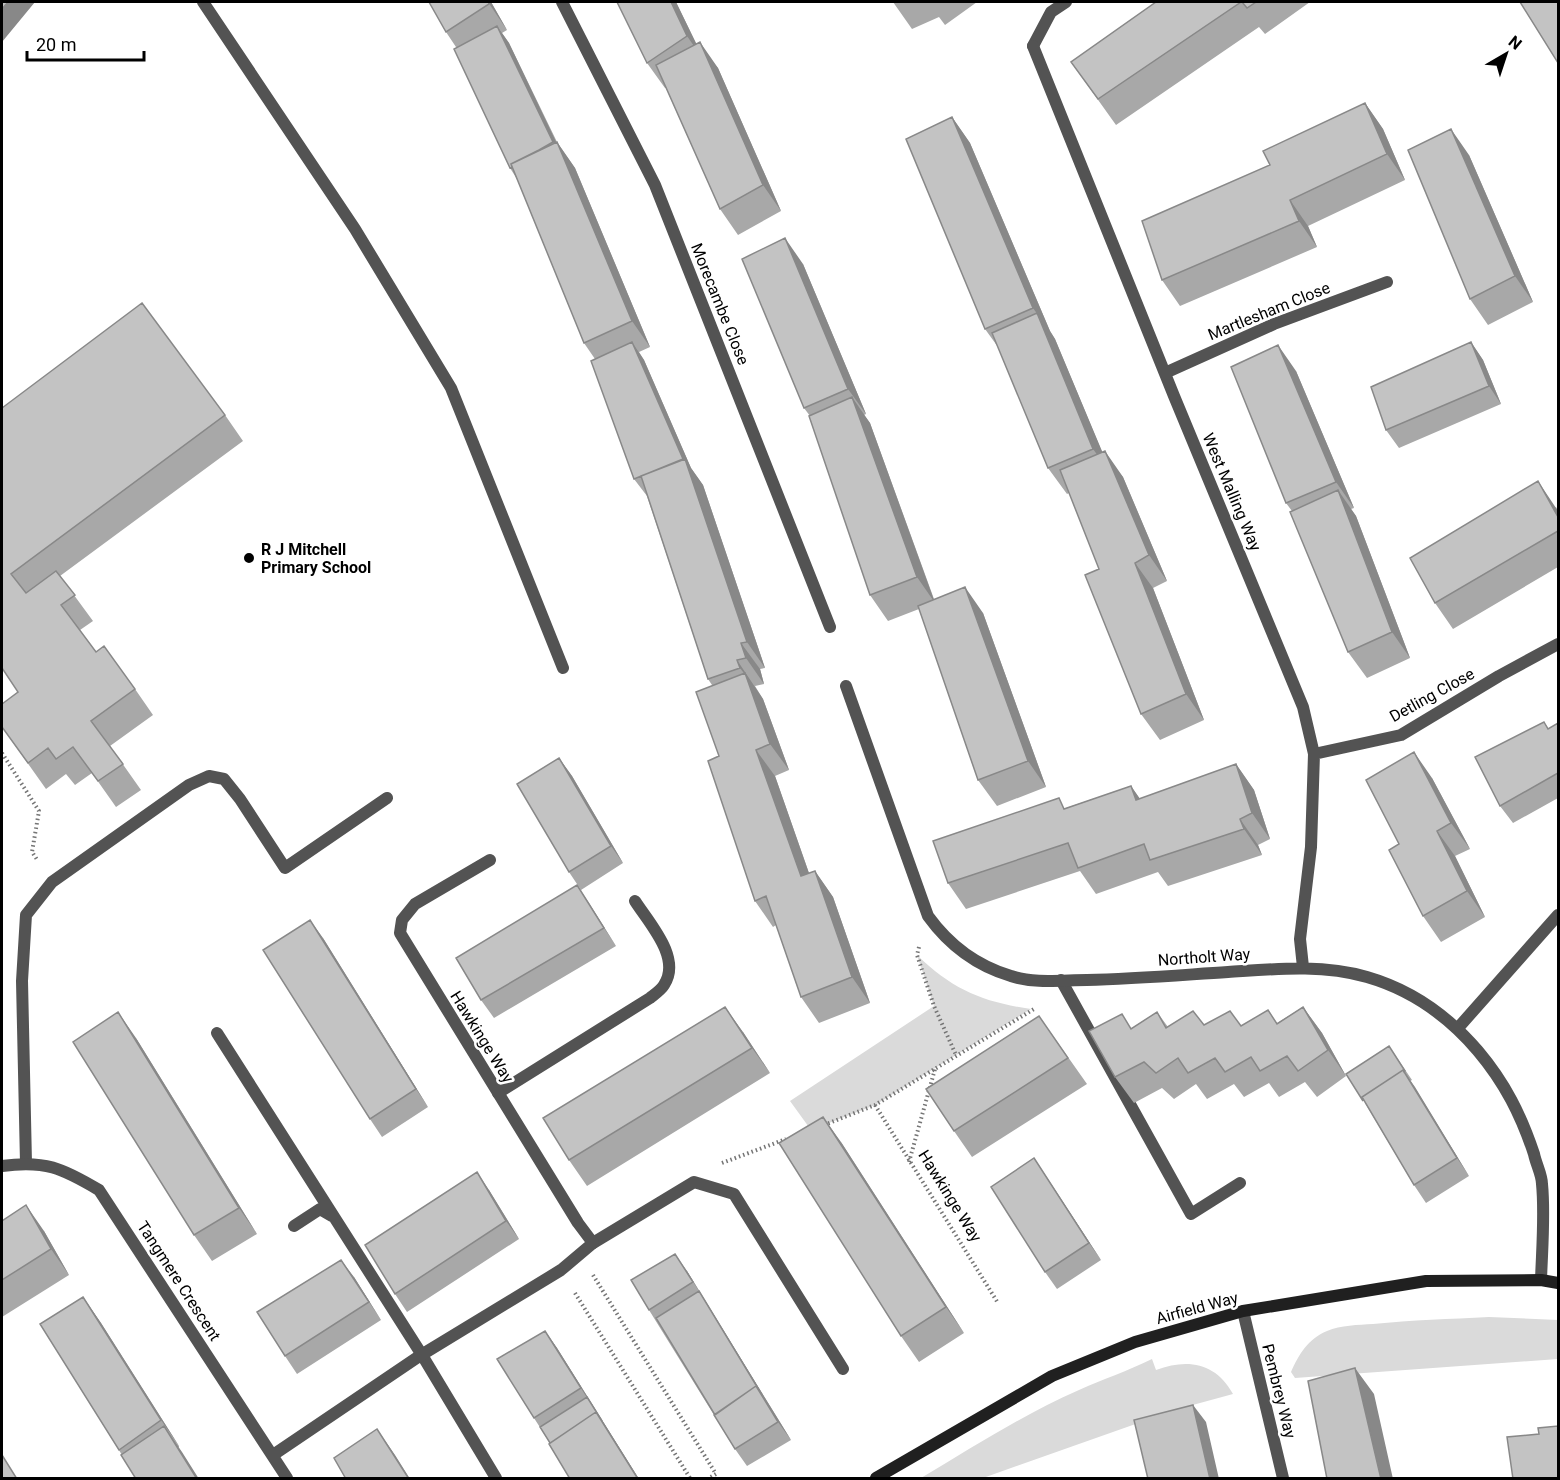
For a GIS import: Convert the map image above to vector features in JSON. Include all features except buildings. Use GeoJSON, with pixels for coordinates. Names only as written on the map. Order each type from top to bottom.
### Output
{"type":"FeatureCollection","features":[{"type":"Feature","properties":{"kind":"street"},"geometry":{"type":"LineString","coordinates":[[203,2],[355,229],[451,388],[563,668]]}},
{"type":"Feature","properties":{"kind":"street","name":"Morecambe Close"},"geometry":{"type":"LineString","coordinates":[[562,2],[655,185],[830,627]]}},
{"type":"Feature","properties":{"kind":"street","name":"West Malling Way"},"geometry":{"type":"LineString","coordinates":[[1066,2],[1051,12],[1033,46],[1303,707],[1314,754],[1311,847],[1300,939],[1303,967]]}},
{"type":"Feature","properties":{"kind":"street","name":"Martlesham Close"},"geometry":{"type":"LineString","coordinates":[[1165,373],[1274,324],[1387,282]]}},
{"type":"Feature","properties":{"kind":"street","name":"Detling Close"},"geometry":{"type":"LineString","coordinates":[[1314,754],[1401,735],[1499,676],[1558,644]]}},
{"type":"Feature","properties":{"kind":"street","name":"Northolt Way"},"geometry":{"type":"LineString","coordinates":[[846,686],[928,916],[939,932],[953,945],[981,965],[1013,977],[1060,980],[1127,979],[1303,967],[1366,977],[1388,984],[1436,1011],[1458,1028],[1492,1067],[1509,1093],[1523,1122],[1542,1183],[1540,1280]]}},
{"type":"Feature","properties":{"kind":"street"},"geometry":{"type":"LineString","coordinates":[[26,1162],[22,981],[26,915],[52,882],[189,785],[209,776],[224,779],[240,799],[285,868],[387,798]]}},
{"type":"Feature","properties":{"kind":"street","name":"Hawkinge Way"},"geometry":{"type":"LineString","coordinates":[[490,860],[415,904],[402,920],[400,933],[593,1244]]}},
{"type":"Feature","properties":{"kind":"street"},"geometry":{"type":"LineString","coordinates":[[498,1093],[650,998],[664,986],[669,972],[669,958],[635,901]]}},
{"type":"Feature","properties":{"kind":"street"},"geometry":{"type":"LineString","coordinates":[[1458,1028],[1558,915]]}},
{"type":"Feature","properties":{"kind":"street"},"geometry":{"type":"LineString","coordinates":[[1060,980],[1191,1214],[1240,1183]]}},
{"type":"Feature","properties":{"kind":"street"},"geometry":{"type":"LineString","coordinates":[[218,1033],[422,1356],[496,1479]]}},
{"type":"Feature","properties":{"kind":"street","name":"Tangmere Crescent"},"geometry":{"type":"LineString","coordinates":[[2,1166],[26,1162],[64,1170],[99,1190],[287,1479]]}},
{"type":"Feature","properties":{"kind":"street"},"geometry":{"type":"LineString","coordinates":[[273,1455],[422,1356],[561,1270],[593,1244],[694,1182],[734,1194],[843,1369]]}},
{"type":"Feature","properties":{"kind":"street"},"geometry":{"type":"LineString","coordinates":[[294,1226],[320,1209],[333,1216]]}},
{"type":"Feature","properties":{"kind":"street","name":"Airfield Way"},"geometry":{"type":"LineString","coordinates":[[876,1479],[1052,1376],[1135,1342],[1243,1311],[1426,1281],[1540,1280],[1558,1283]]}},
{"type":"Feature","properties":{"kind":"street","name":"Pembrey Way"},"geometry":{"type":"LineString","coordinates":[[1243,1311],[1283,1479]]}},
{"type":"Feature","properties":{"kind":"path"},"geometry":{"type":"LineString","coordinates":[[2,753],[39,811],[32,852],[52,882]]}},
{"type":"Feature","properties":{"kind":"path"},"geometry":{"type":"LineString","coordinates":[[928,916],[917,955],[934,1006],[956,1055]]}},
{"type":"Feature","properties":{"kind":"path"},"geometry":{"type":"LineString","coordinates":[[816,1128],[875,1105],[1031,1009],[1072,1001]]}},
{"type":"Feature","properties":{"kind":"path"},"geometry":{"type":"LineString","coordinates":[[909,1162],[935,1068]]}},
{"type":"Feature","properties":{"kind":"path","name":"Hawkinge Way"},"geometry":{"type":"LineString","coordinates":[[875,1105],[998,1304]]}},
{"type":"Feature","properties":{"kind":"path"},"geometry":{"type":"LineString","coordinates":[[694,1182],[701,1171],[795,1136]]}},
{"type":"Feature","properties":{"kind":"path"},"geometry":{"type":"LineString","coordinates":[[579,1255],[716,1474],[709,1479]]}},
{"type":"Feature","properties":{"kind":"path"},"geometry":{"type":"LineString","coordinates":[[561,1270],[690,1479]]}},
{"type":"Feature","properties":{"kind":"shaded area"},"geometry":{"type":"Polygon","coordinates":[[[917,955],[956,986],[998,1003],[1031,1009],[875,1105],[811,1130],[790,1101],[934,1006],[917,955]]]}},
{"type":"Feature","properties":{"kind":"shaded area"},"geometry":{"type":"Polygon","coordinates":[[[1489,1317],[1558,1320],[1558,1359],[1295,1378],[1291,1372],[1309,1343],[1320,1334],[1332,1329],[1489,1317]]]}},
{"type":"Feature","properties":{"kind":"shaded area"},"geometry":{"type":"Polygon","coordinates":[[[1152,1359],[1156,1370],[1179,1364],[1190,1364],[1210,1370],[1218,1375],[1233,1394],[1178,1409],[983,1478],[921,1478],[1038,1410],[1152,1359]]]}},
{"type":"Feature","properties":{"kind":"place","name":"R J Mitchell Primary School"},"geometry":{"type":"Point","coordinates":[249,558]}}]}
